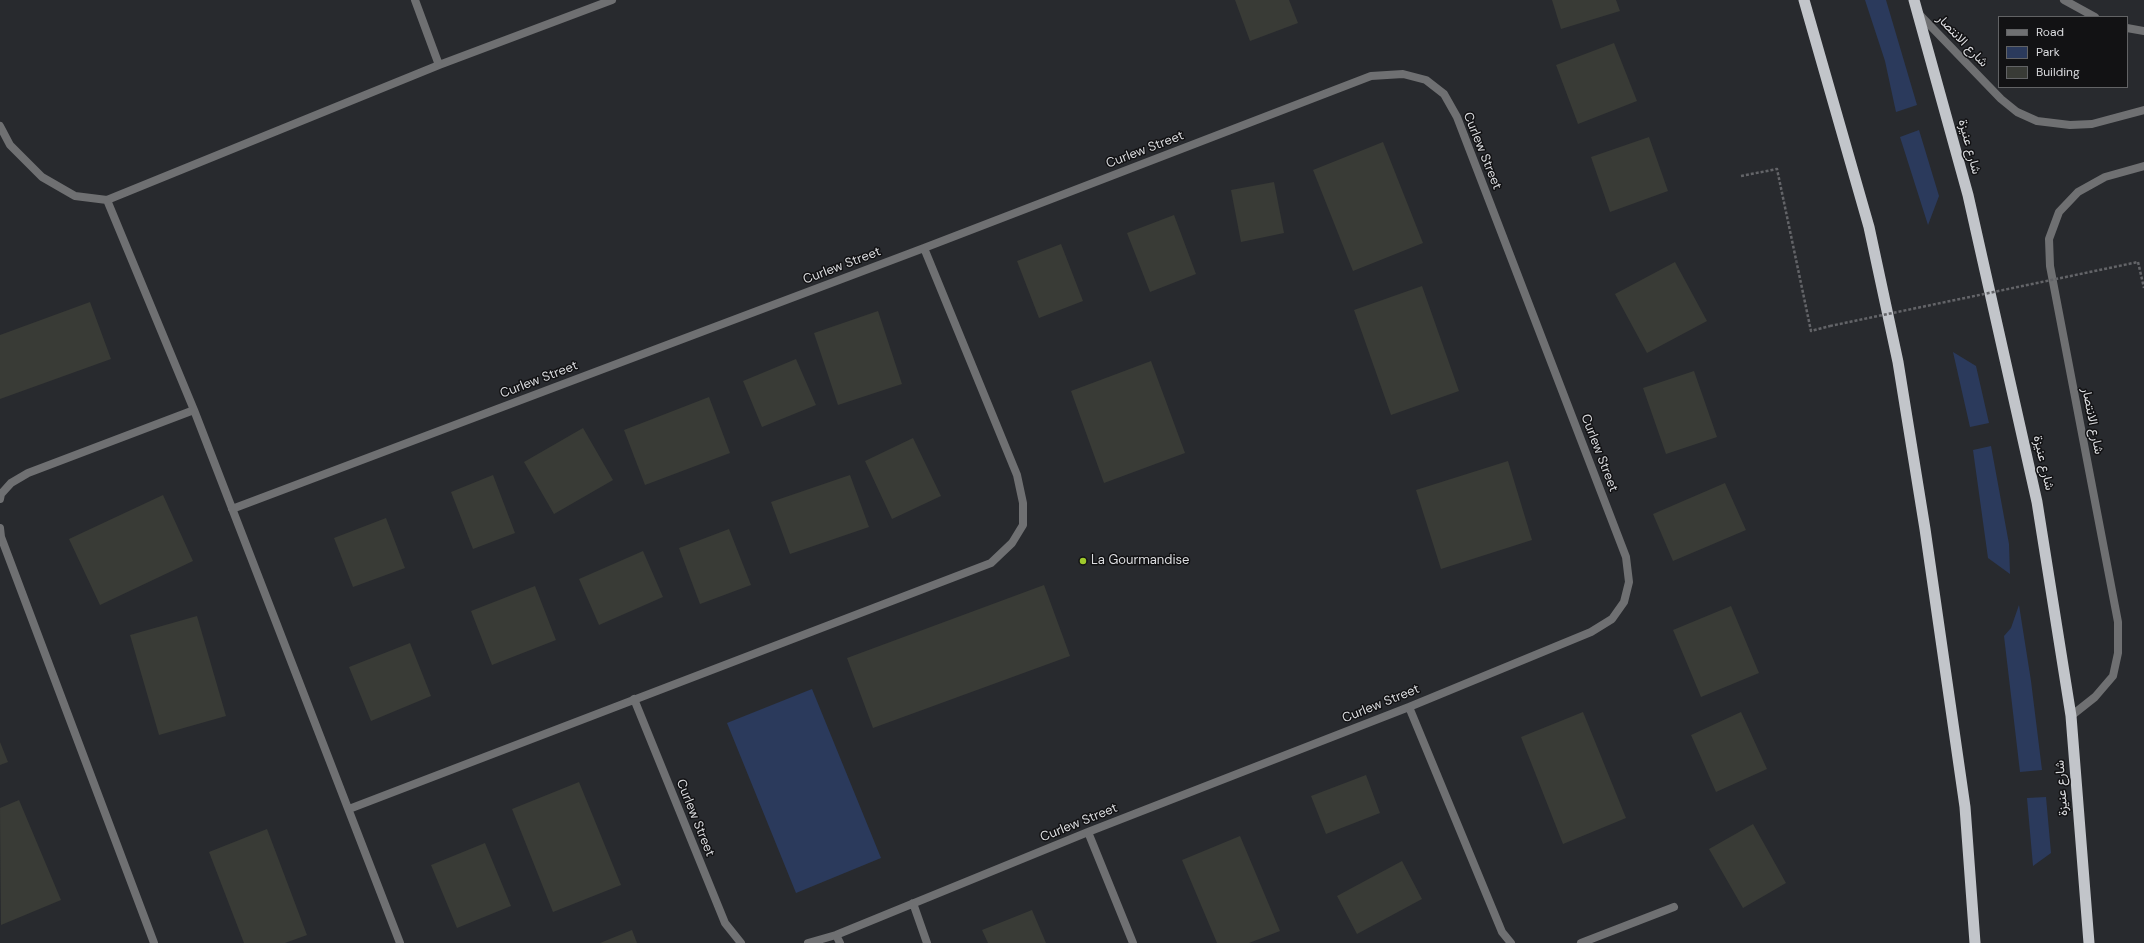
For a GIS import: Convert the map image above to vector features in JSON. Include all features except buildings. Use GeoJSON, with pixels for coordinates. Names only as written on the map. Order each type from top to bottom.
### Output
{"type":"FeatureCollection","features":[{"type":"Feature","properties":{"kind":"highway"},"geometry":{"type":"LineString","coordinates":[[1804,0],[1869,227],[1898,362],[1925,529],[1965,807],[1974,943]]}},
{"type":"Feature","properties":{"kind":"highway","name":"شارع عنيزة"},"geometry":{"type":"LineString","coordinates":[[1914,0],[1968,195],[2037,502],[2071,716],[2088,943]]}},
{"type":"Feature","properties":{"kind":"street"},"geometry":{"type":"LineString","coordinates":[[415,0],[439,65]]}},
{"type":"Feature","properties":{"kind":"street"},"geometry":{"type":"LineString","coordinates":[[0,126],[10,145],[42,177],[75,196],[107,200],[439,65],[612,0]]}},
{"type":"Feature","properties":{"kind":"street"},"geometry":{"type":"LineString","coordinates":[[2064,0],[2093,16]]}},
{"type":"Feature","properties":{"kind":"street","name":"شارع الانتصار"},"geometry":{"type":"LineString","coordinates":[[1918,12],[2001,99],[2017,112],[2030,118],[2037,121],[2070,126],[2092,124],[2144,110]]}},
{"type":"Feature","properties":{"kind":"street"},"geometry":{"type":"LineString","coordinates":[[2128,28],[2144,31]]}},
{"type":"Feature","properties":{"kind":"street","name":"Curlew Street"},"geometry":{"type":"LineString","coordinates":[[232,509],[924,248],[1370,76],[1403,74],[1426,80],[1444,94],[1457,117],[1623,550],[1629,582],[1624,602],[1612,619],[1590,632],[1409,707],[1088,832],[836,935],[808,943]]}},
{"type":"Feature","properties":{"kind":"street","name":"شارع الانتصار"},"geometry":{"type":"LineString","coordinates":[[2071,716],[2095,697],[2113,676],[2118,653],[2118,622],[2050,266],[2049,239],[2059,212],[2078,192],[2105,177],[2144,166]]}},
{"type":"Feature","properties":{"kind":"street"},"geometry":{"type":"LineString","coordinates":[[107,200],[194,410],[400,943]]}},
{"type":"Feature","properties":{"kind":"street"},"geometry":{"type":"LineString","coordinates":[[349,810],[634,699],[991,563],[1012,543],[1023,525],[1023,503],[1017,475],[924,248]]}},
{"type":"Feature","properties":{"kind":"street"},"geometry":{"type":"LineString","coordinates":[[0,499],[1,494],[11,483],[28,473],[194,410]]}},
{"type":"Feature","properties":{"kind":"street"},"geometry":{"type":"LineString","coordinates":[[0,528],[1,538],[154,943]]}},
{"type":"Feature","properties":{"kind":"street","name":"Curlew Street"},"geometry":{"type":"LineString","coordinates":[[634,699],[725,922],[741,943]]}},
{"type":"Feature","properties":{"kind":"street"},"geometry":{"type":"LineString","coordinates":[[1409,707],[1502,932],[1511,943]]}},
{"type":"Feature","properties":{"kind":"street"},"geometry":{"type":"LineString","coordinates":[[1088,832],[1133,943]]}},
{"type":"Feature","properties":{"kind":"street"},"geometry":{"type":"LineString","coordinates":[[913,903],[927,943]]}},
{"type":"Feature","properties":{"kind":"street"},"geometry":{"type":"LineString","coordinates":[[1581,943],[1674,907]]}},
{"type":"Feature","properties":{"kind":"street"},"geometry":{"type":"LineString","coordinates":[[836,935],[840,943]]}},
{"type":"Feature","properties":{"kind":"path"},"geometry":{"type":"LineString","coordinates":[[1741,176],[1777,169],[1812,331],[2138,262],[2144,288]]}},
{"type":"Feature","properties":{"kind":"green space"},"geometry":{"type":"Polygon","coordinates":[[[1865,0],[1886,0],[1917,105],[1896,112],[1885,61],[1865,0]]]}},
{"type":"Feature","properties":{"kind":"green space"},"geometry":{"type":"Polygon","coordinates":[[[1919,130],[1939,196],[1928,225],[1900,137],[1919,130]]]}},
{"type":"Feature","properties":{"kind":"green space"},"geometry":{"type":"Polygon","coordinates":[[[1953,352],[1976,366],[1989,423],[1970,427],[1953,352]]]}},
{"type":"Feature","properties":{"kind":"green space"},"geometry":{"type":"Polygon","coordinates":[[[1991,446],[2009,544],[2010,574],[1988,558],[1973,450],[1991,446]]]}},
{"type":"Feature","properties":{"kind":"green space"},"geometry":{"type":"Polygon","coordinates":[[[2019,605],[2031,681],[2042,770],[2020,772],[2004,636],[2011,628],[2019,605]]]}},
{"type":"Feature","properties":{"kind":"green space"},"geometry":{"type":"Polygon","coordinates":[[[812,689],[881,858],[796,893],[727,723],[812,689]]]}},
{"type":"Feature","properties":{"kind":"green space"},"geometry":{"type":"Polygon","coordinates":[[[2046,797],[2051,853],[2033,866],[2027,798],[2046,797]]]}},
{"type":"Feature","properties":{"kind":"place","name":"La Gourmandise"},"geometry":{"type":"Point","coordinates":[1083,561]}}]}
